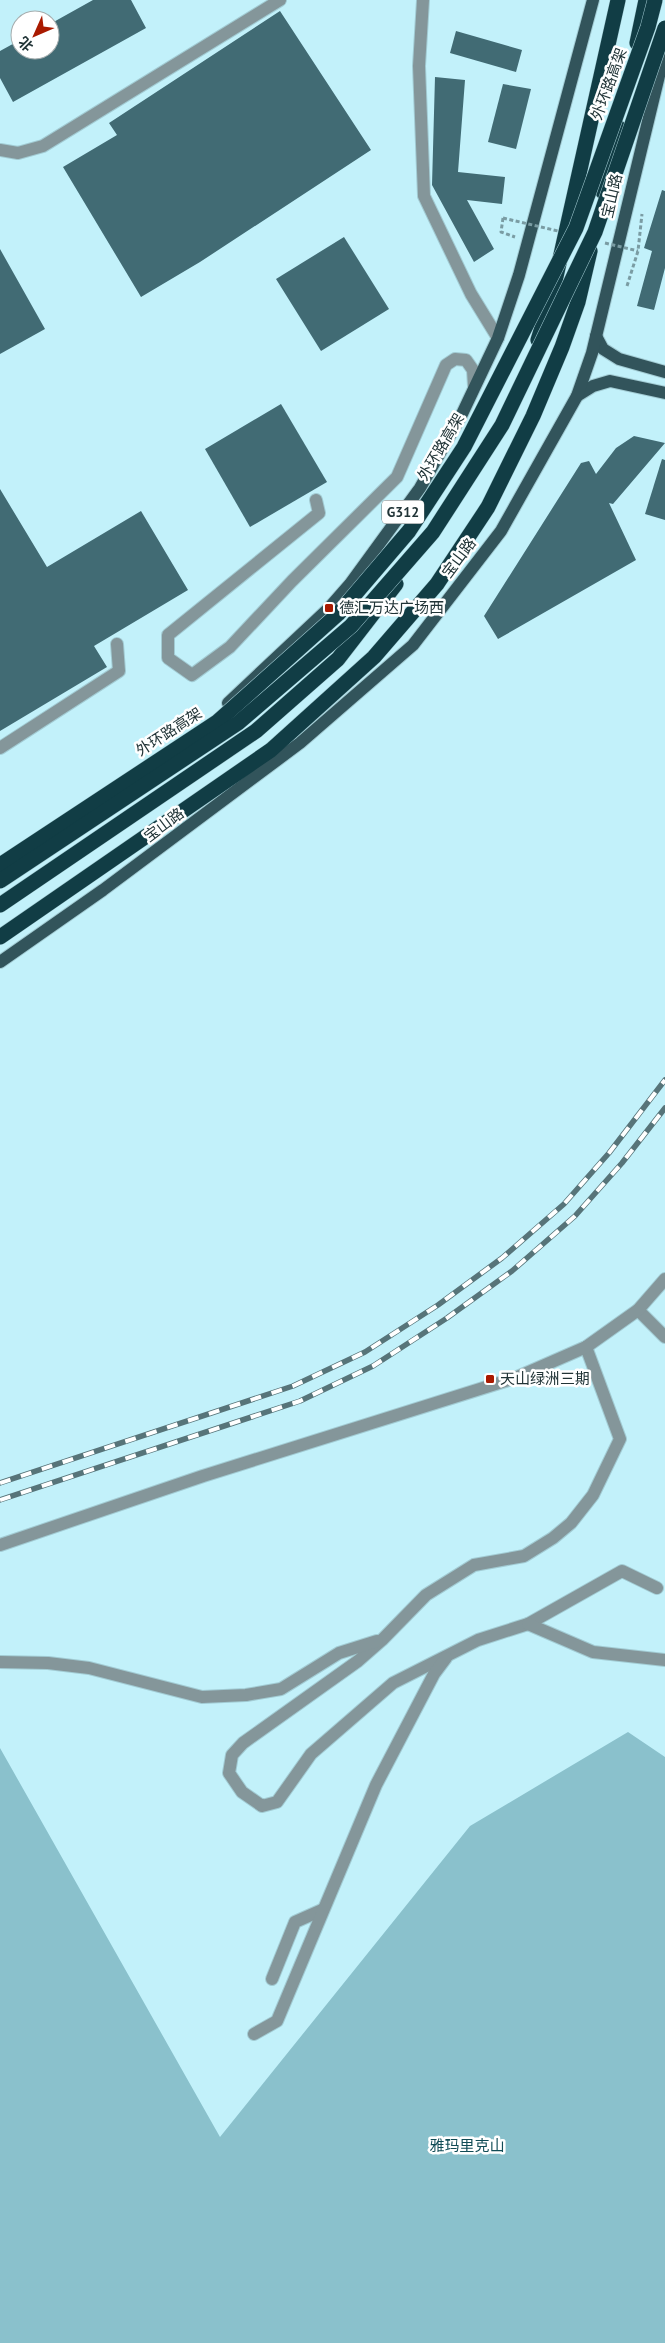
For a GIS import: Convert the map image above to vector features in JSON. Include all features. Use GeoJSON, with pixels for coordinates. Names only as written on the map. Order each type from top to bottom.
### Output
{"type":"FeatureCollection","features":[{"type":"Feature","properties":{"kind":"highway"},"geometry":{"type":"LineString","coordinates":[[0,906],[256,731],[338,659],[403,574],[501,414],[538,339],[551,299],[618,0]]}},
{"type":"Feature","properties":{"kind":"highway"},"geometry":{"type":"LineString","coordinates":[[0,937],[271,750],[374,657],[437,584],[488,508],[533,416],[562,347],[578,302],[646,0]]}},
{"type":"Feature","properties":{"kind":"highway","name":"外环路高架"},"geometry":{"type":"LineString","coordinates":[[0,866],[217,722],[338,614],[409,531],[464,446],[576,228],[648,27],[655,0]]}},
{"type":"Feature","properties":{"kind":"highway","name":"外环路高架"},"geometry":{"type":"LineString","coordinates":[[0,882],[238,723],[350,626],[433,532],[502,425],[595,232],[665,28]]}},
{"type":"Feature","properties":{"kind":"main road","name":"G312"},"geometry":{"type":"LineString","coordinates":[[0,882],[71,830],[220,710],[329,608],[370,558],[420,488],[462,414],[498,338],[530,243],[567,93],[593,0]]}},
{"type":"Feature","properties":{"kind":"main road","name":"宝山路"},"geometry":{"type":"LineString","coordinates":[[0,962],[103,890],[300,743],[414,645],[501,531],[577,396],[596,336],[665,51]]}},
{"type":"Feature","properties":{"kind":"main road"},"geometry":{"type":"LineString","coordinates":[[596,336],[603,349],[619,359],[665,372]]}},
{"type":"Feature","properties":{"kind":"main road"},"geometry":{"type":"LineString","coordinates":[[577,396],[593,386],[610,381],[665,393]]}},
{"type":"Feature","properties":{"kind":"street"},"geometry":{"type":"LineString","coordinates":[[0,150],[18,153],[43,146],[280,0]]}},
{"type":"Feature","properties":{"kind":"street"},"geometry":{"type":"LineString","coordinates":[[423,0],[419,66],[424,196],[471,294],[498,338]]}},
{"type":"Feature","properties":{"kind":"street"},"geometry":{"type":"LineString","coordinates":[[316,500],[318,513],[168,635],[168,658],[192,675],[230,647],[292,581],[397,477],[446,366],[455,359],[466,360],[473,370],[474,386]]}},
{"type":"Feature","properties":{"kind":"street"},"geometry":{"type":"LineString","coordinates":[[0,748],[119,671],[117,644]]}},
{"type":"Feature","properties":{"kind":"street"},"geometry":{"type":"LineString","coordinates":[[0,1545],[203,1476],[515,1378],[586,1347],[638,1310],[665,1279]]}},
{"type":"Feature","properties":{"kind":"street"},"geometry":{"type":"LineString","coordinates":[[638,1310],[665,1337]]}},
{"type":"Feature","properties":{"kind":"street"},"geometry":{"type":"LineString","coordinates":[[586,1347],[620,1440],[594,1495],[571,1523],[554,1538],[524,1556],[474,1565],[426,1595],[382,1640],[358,1661],[243,1743],[232,1755],[229,1773],[242,1792],[262,1806],[277,1802],[311,1754],[393,1683],[478,1640],[528,1624],[622,1571],[657,1588]]}},
{"type":"Feature","properties":{"kind":"street"},"geometry":{"type":"LineString","coordinates":[[528,1624],[593,1652],[665,1660]]}},
{"type":"Feature","properties":{"kind":"street"},"geometry":{"type":"LineString","coordinates":[[0,1662],[48,1663],[89,1668],[202,1696],[246,1695],[281,1689],[339,1653],[382,1640]]}},
{"type":"Feature","properties":{"kind":"street"},"geometry":{"type":"LineString","coordinates":[[254,2034],[277,2021],[376,1784],[434,1674],[447,1655]]}},
{"type":"Feature","properties":{"kind":"street"},"geometry":{"type":"LineString","coordinates":[[272,1979],[295,1922],[322,1910]]}},
{"type":"Feature","properties":{"kind":"path"},"geometry":{"type":"LineString","coordinates":[[627,286],[638,251],[642,211]]}},
{"type":"Feature","properties":{"kind":"path"},"geometry":{"type":"LineString","coordinates":[[501,232],[503,218]]}},
{"type":"Feature","properties":{"kind":"green space","name":"雅玛里克山"},"geometry":{"type":"Polygon","coordinates":[[[628,1732],[665,1757],[665,2343],[0,2343],[0,1748],[220,2137],[470,1826],[628,1732]]]}},
{"type":"Feature","properties":{"kind":"building"},"geometry":{"type":"Polygon","coordinates":[[[93,0],[131,0],[146,28],[13,102],[0,78],[0,51],[10,46],[10,60],[60,60],[60,18],[93,0]]]}},
{"type":"Feature","properties":{"kind":"building"},"geometry":{"type":"Polygon","coordinates":[[[280,11],[371,150],[200,262],[141,297],[63,167],[117,135],[109,123],[280,11]]]}},
{"type":"Feature","properties":{"kind":"building"},"geometry":{"type":"Polygon","coordinates":[[[456,31],[522,50],[516,72],[450,53],[456,31]]]}},
{"type":"Feature","properties":{"kind":"building"},"geometry":{"type":"Polygon","coordinates":[[[435,77],[465,80],[458,172],[505,177],[502,204],[467,200],[494,249],[474,262],[432,185],[435,77]]]}},
{"type":"Feature","properties":{"kind":"building"},"geometry":{"type":"Polygon","coordinates":[[[503,84],[531,89],[516,149],[488,142],[503,84]]]}},
{"type":"Feature","properties":{"kind":"building"},"geometry":{"type":"Polygon","coordinates":[[[662,190],[665,191],[665,268],[654,310],[637,306],[652,251],[644,248],[662,190]]]}},
{"type":"Feature","properties":{"kind":"building"},"geometry":{"type":"Polygon","coordinates":[[[344,237],[389,309],[321,351],[276,279],[344,237]]]}},
{"type":"Feature","properties":{"kind":"building"},"geometry":{"type":"Polygon","coordinates":[[[0,249],[45,329],[0,354],[0,249]]]}},
{"type":"Feature","properties":{"kind":"building"},"geometry":{"type":"Polygon","coordinates":[[[281,404],[327,482],[250,527],[205,449],[281,404]]]}},
{"type":"Feature","properties":{"kind":"building"},"geometry":{"type":"Polygon","coordinates":[[[634,436],[665,443],[613,504],[609,503],[636,560],[498,639],[484,616],[581,463],[589,461],[596,474],[616,448],[634,436]]]}},
{"type":"Feature","properties":{"kind":"building"},"geometry":{"type":"Polygon","coordinates":[[[662,459],[665,460],[665,520],[645,514],[662,459]]]}},
{"type":"Feature","properties":{"kind":"building"},"geometry":{"type":"Polygon","coordinates":[[[0,489],[47,567],[141,511],[188,590],[94,646],[107,667],[0,731],[0,489]]]}},
{"type":"Feature","properties":{"kind":"railway"},"geometry":{"type":"LineString","coordinates":[[0,1483],[293,1386],[365,1352],[438,1305],[502,1258],[564,1204],[609,1153],[665,1080]]}},
{"type":"Feature","properties":{"kind":"railway"},"geometry":{"type":"LineString","coordinates":[[0,1500],[300,1401],[373,1366],[447,1318],[512,1271],[575,1216],[622,1163],[665,1108]]}},
{"type":"Feature","properties":{"kind":"place","name":"德汇万达广场西"},"geometry":{"type":"Point","coordinates":[329,608]}},
{"type":"Feature","properties":{"kind":"place","name":"天山绿洲三期"},"geometry":{"type":"Point","coordinates":[490,1379]}}]}
